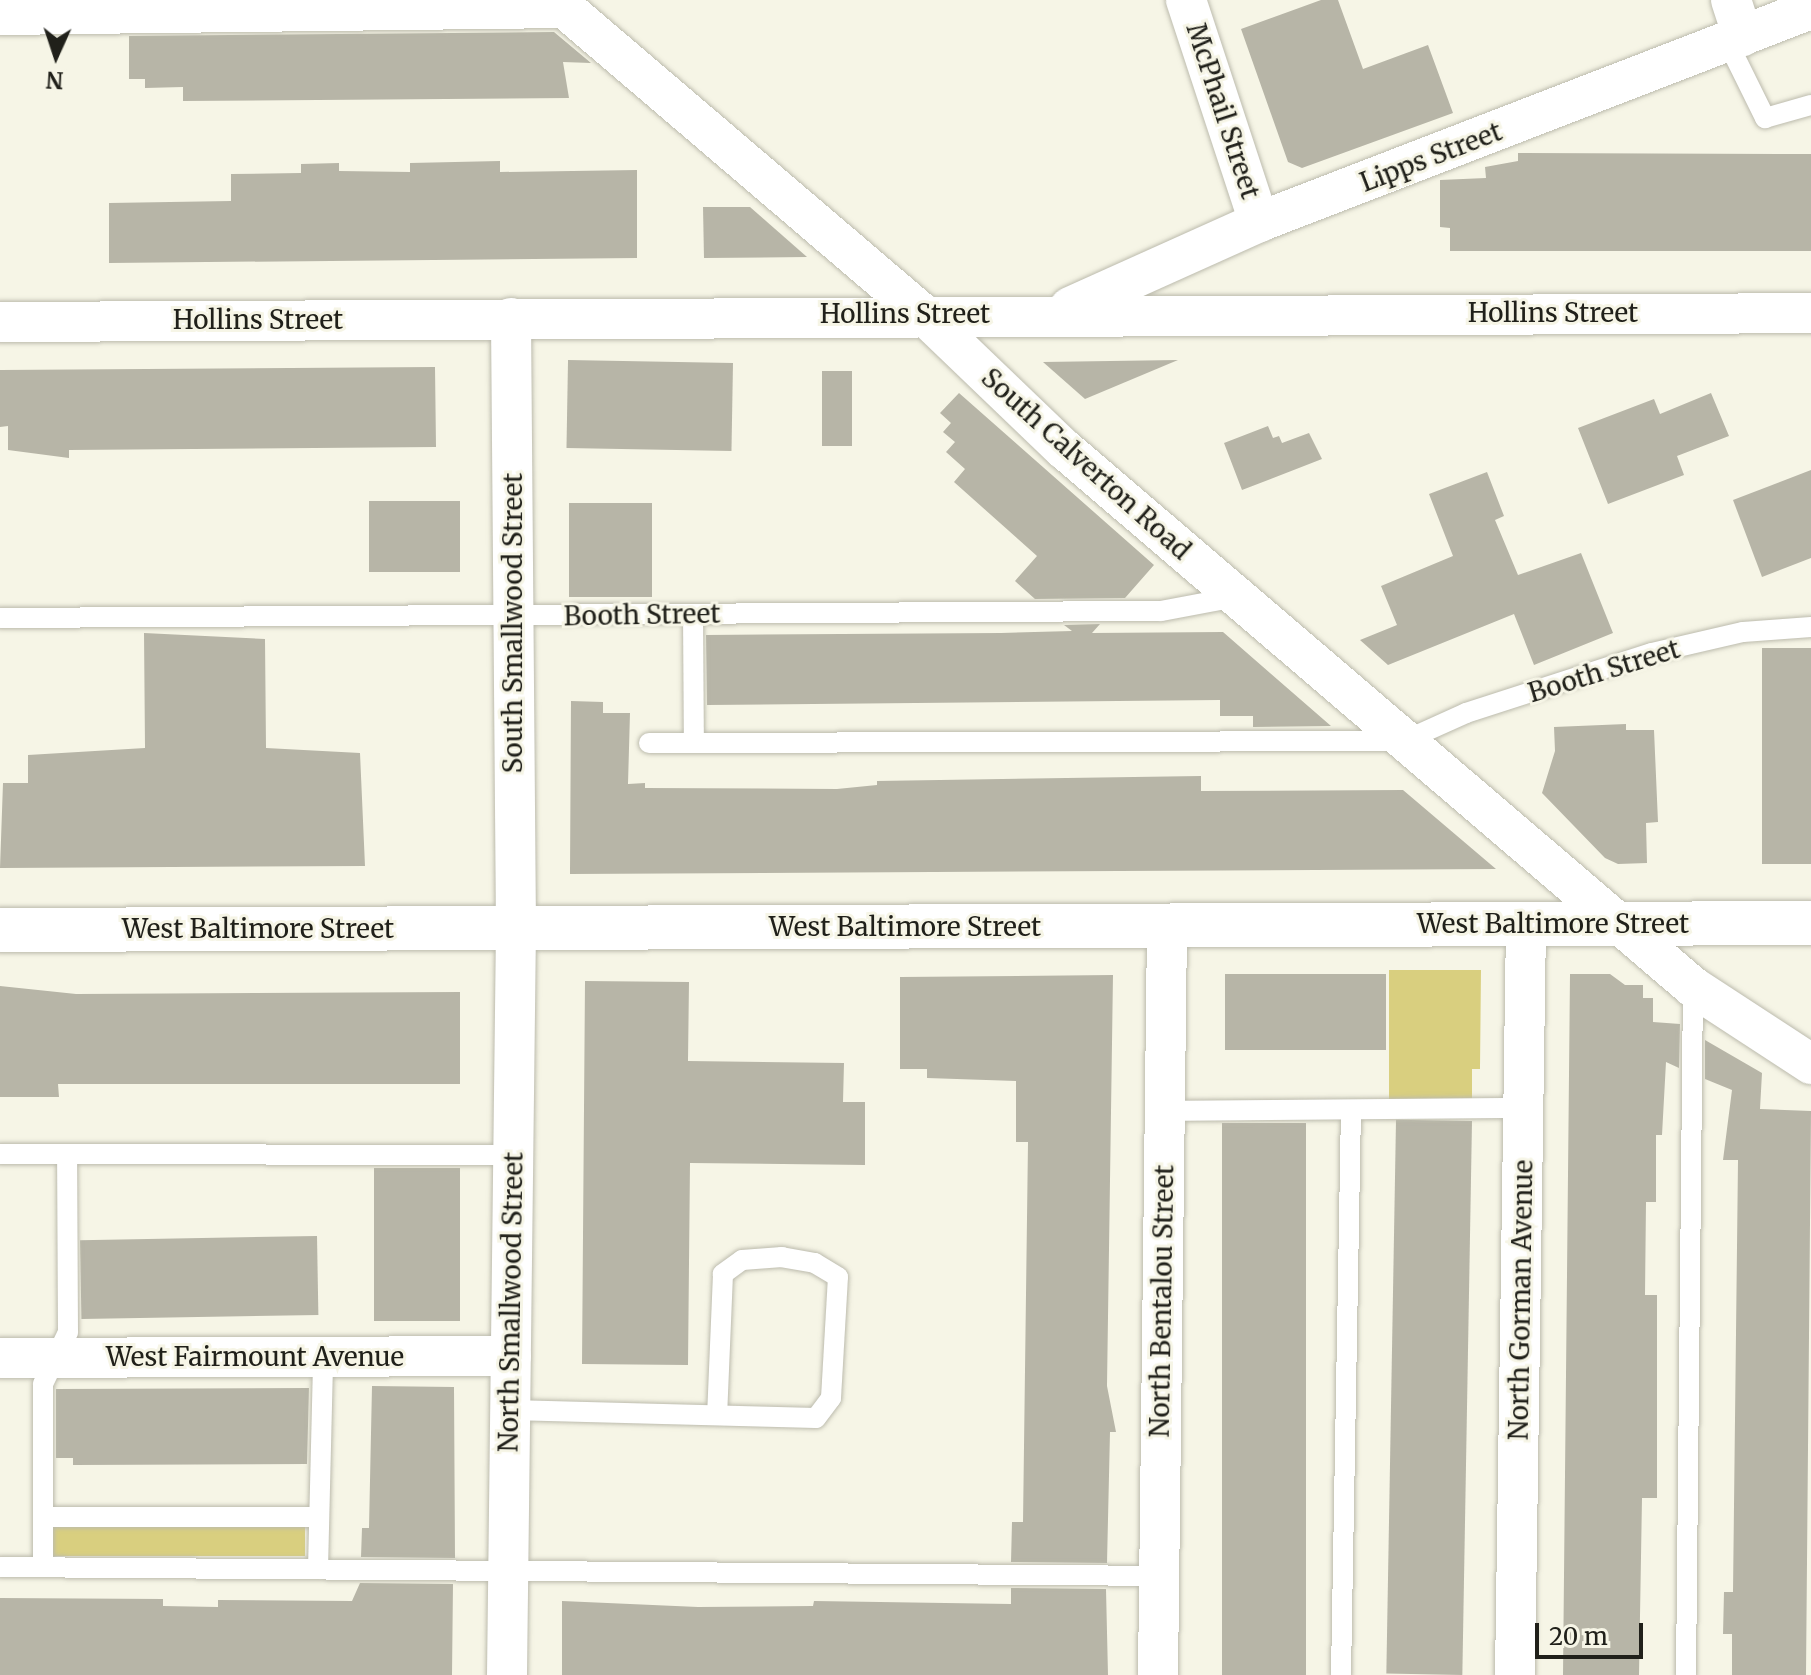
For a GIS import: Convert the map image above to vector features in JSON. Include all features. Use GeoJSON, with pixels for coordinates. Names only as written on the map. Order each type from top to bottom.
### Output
{"type":"FeatureCollection","features":[{"type":"Feature","properties":{"kind":"main road","name":"West Baltimore Street"},"geometry":{"type":"LineString","coordinates":[[0,930],[1811,923]]}},
{"type":"Feature","properties":{"kind":"street","name":"McPhail Street"},"geometry":{"type":"LineString","coordinates":[[1186,0],[1259,222]]}},
{"type":"Feature","properties":{"kind":"street"},"geometry":{"type":"LineString","coordinates":[[0,15],[123,7],[559,4]]}},
{"type":"Feature","properties":{"kind":"street","name":"South Calverton Road"},"geometry":{"type":"LineString","coordinates":[[559,4],[923,314],[1064,449],[1693,987],[1811,1064]]}},
{"type":"Feature","properties":{"kind":"street","name":"Lipps Street"},"geometry":{"type":"LineString","coordinates":[[1055,314],[1259,222],[1734,26],[1811,9]]}},
{"type":"Feature","properties":{"kind":"street","name":"Hollins Street"},"geometry":{"type":"LineString","coordinates":[[0,322],[923,314],[1811,313]]}},
{"type":"Feature","properties":{"kind":"street","name":"South Smallwood Street"},"geometry":{"type":"LineString","coordinates":[[511,318],[516,929]]}},
{"type":"Feature","properties":{"kind":"street","name":"North Gorman Avenue"},"geometry":{"type":"LineString","coordinates":[[1515,1675],[1526,925]]}},
{"type":"Feature","properties":{"kind":"street","name":"North Bentalou Street"},"geometry":{"type":"LineString","coordinates":[[1158,1675],[1167,926]]}},
{"type":"Feature","properties":{"kind":"street","name":"North Smallwood Street"},"geometry":{"type":"LineString","coordinates":[[507,1675],[516,929]]}},
{"type":"Feature","properties":{"kind":"street","name":"West Fairmount Avenue"},"geometry":{"type":"LineString","coordinates":[[0,1358],[511,1356]]}},
{"type":"Feature","properties":{"kind":"lane"},"geometry":{"type":"LineString","coordinates":[[1734,26],[1765,118],[1811,105]]}},
{"type":"Feature","properties":{"kind":"lane","name":"Booth Street"},"geometry":{"type":"LineString","coordinates":[[0,618],[1161,611],[1236,597]]}},
{"type":"Feature","properties":{"kind":"lane"},"geometry":{"type":"LineString","coordinates":[[693,614],[694,743]]}},
{"type":"Feature","properties":{"kind":"lane","name":"Booth Street"},"geometry":{"type":"LineString","coordinates":[[1404,741],[1466,713],[1652,653],[1743,632],[1811,627]]}},
{"type":"Feature","properties":{"kind":"lane"},"geometry":{"type":"LineString","coordinates":[[649,743],[1404,741]]}},
{"type":"Feature","properties":{"kind":"lane"},"geometry":{"type":"LineString","coordinates":[[1686,1675],[1693,987]]}},
{"type":"Feature","properties":{"kind":"lane"},"geometry":{"type":"LineString","coordinates":[[1165,1111],[1523,1108]]}},
{"type":"Feature","properties":{"kind":"lane"},"geometry":{"type":"LineString","coordinates":[[1341,1675],[1351,1110]]}},
{"type":"Feature","properties":{"kind":"lane"},"geometry":{"type":"LineString","coordinates":[[0,1154],[513,1155]]}},
{"type":"Feature","properties":{"kind":"lane"},"geometry":{"type":"LineString","coordinates":[[43,1567],[43,1384],[68,1332],[67,1154]]}},
{"type":"Feature","properties":{"kind":"lane"},"geometry":{"type":"LineString","coordinates":[[510,1410],[816,1418],[831,1398],[838,1277],[815,1263],[782,1257],[742,1260],[723,1274],[717,1415]]}},
{"type":"Feature","properties":{"kind":"lane"},"geometry":{"type":"LineString","coordinates":[[318,1569],[323,1357]]}},
{"type":"Feature","properties":{"kind":"lane"},"geometry":{"type":"LineString","coordinates":[[43,1517],[319,1517]]}},
{"type":"Feature","properties":{"kind":"lane"},"geometry":{"type":"LineString","coordinates":[[0,1567],[1159,1576]]}},
{"type":"Feature","properties":{"kind":"shaded area"},"geometry":{"type":"Polygon","coordinates":[[[1389,970],[1481,970],[1480,1069],[1472,1069],[1472,1100],[1389,1099],[1389,970]]]}},
{"type":"Feature","properties":{"kind":"shaded area"},"geometry":{"type":"Polygon","coordinates":[[[50,1525],[305,1525],[305,1556],[50,1556],[50,1525]]]}},
{"type":"Feature","properties":{"kind":"building"},"geometry":{"type":"Polygon","coordinates":[[[1321,0],[1338,0],[1363,69],[1428,45],[1453,113],[1302,168],[1288,162],[1241,29],[1321,0]]]}},
{"type":"Feature","properties":{"kind":"building"},"geometry":{"type":"Polygon","coordinates":[[[554,32],[591,63],[563,62],[569,98],[183,101],[183,87],[145,88],[145,79],[129,79],[129,36],[554,32]]]}},
{"type":"Feature","properties":{"kind":"building"},"geometry":{"type":"Polygon","coordinates":[[[1518,153],[1811,154],[1811,251],[1450,251],[1450,228],[1440,227],[1440,180],[1486,178],[1485,167],[1518,161],[1518,153]]]}},
{"type":"Feature","properties":{"kind":"building"},"geometry":{"type":"Polygon","coordinates":[[[500,161],[500,172],[637,170],[637,258],[109,263],[109,203],[231,201],[231,174],[301,173],[301,164],[339,163],[339,171],[410,172],[410,163],[500,161]]]}},
{"type":"Feature","properties":{"kind":"building"},"geometry":{"type":"Polygon","coordinates":[[[703,207],[750,207],[807,257],[704,258],[703,207]]]}},
{"type":"Feature","properties":{"kind":"building"},"geometry":{"type":"Polygon","coordinates":[[[568,360],[733,363],[731,451],[566,448],[568,360]]]}},
{"type":"Feature","properties":{"kind":"building"},"geometry":{"type":"Polygon","coordinates":[[[1178,360],[1085,399],[1043,362],[1178,360]]]}},
{"type":"Feature","properties":{"kind":"building"},"geometry":{"type":"Polygon","coordinates":[[[435,367],[436,447],[69,450],[69,458],[8,450],[8,426],[0,427],[0,370],[435,367]]]}},
{"type":"Feature","properties":{"kind":"building"},"geometry":{"type":"Polygon","coordinates":[[[822,371],[852,371],[852,446],[822,446],[822,371]]]}},
{"type":"Feature","properties":{"kind":"building"},"geometry":{"type":"Polygon","coordinates":[[[959,393],[1154,565],[1125,598],[1035,599],[1015,581],[1037,556],[954,482],[965,469],[946,452],[955,442],[943,432],[951,423],[940,413],[959,393]]]}},
{"type":"Feature","properties":{"kind":"building"},"geometry":{"type":"Polygon","coordinates":[[[1711,393],[1729,436],[1677,456],[1684,475],[1608,504],[1578,428],[1654,399],[1660,414],[1711,393]]]}},
{"type":"Feature","properties":{"kind":"building"},"geometry":{"type":"Polygon","coordinates":[[[1268,426],[1273,438],[1279,436],[1282,443],[1309,433],[1322,459],[1242,490],[1224,443],[1268,426]]]}},
{"type":"Feature","properties":{"kind":"building"},"geometry":{"type":"Polygon","coordinates":[[[1811,470],[1811,558],[1762,577],[1733,500],[1811,470]]]}},
{"type":"Feature","properties":{"kind":"building"},"geometry":{"type":"Polygon","coordinates":[[[1487,472],[1504,516],[1495,520],[1518,575],[1581,553],[1613,633],[1534,665],[1514,614],[1388,665],[1360,640],[1397,625],[1381,586],[1453,556],[1429,494],[1487,472]]]}},
{"type":"Feature","properties":{"kind":"building"},"geometry":{"type":"Polygon","coordinates":[[[369,501],[460,501],[460,572],[369,572],[369,501]]]}},
{"type":"Feature","properties":{"kind":"building"},"geometry":{"type":"Polygon","coordinates":[[[569,503],[652,503],[652,597],[569,597],[569,503]]]}},
{"type":"Feature","properties":{"kind":"building"},"geometry":{"type":"Polygon","coordinates":[[[1100,624],[1092,633],[1223,632],[1331,726],[1253,727],[1253,716],[1220,716],[1220,700],[707,705],[706,635],[1001,633],[1072,631],[1064,625],[1100,624]]]}},
{"type":"Feature","properties":{"kind":"building"},"geometry":{"type":"Polygon","coordinates":[[[144,633],[265,639],[266,748],[360,753],[365,866],[0,868],[3,783],[28,783],[28,755],[145,748],[144,633]]]}},
{"type":"Feature","properties":{"kind":"building"},"geometry":{"type":"Polygon","coordinates":[[[1762,648],[1811,648],[1811,864],[1762,864],[1762,648]]]}},
{"type":"Feature","properties":{"kind":"building"},"geometry":{"type":"Polygon","coordinates":[[[571,701],[603,702],[603,713],[630,713],[628,784],[645,783],[645,788],[837,789],[877,785],[877,781],[1201,776],[1201,791],[1403,790],[1496,869],[570,874],[571,701]]]}},
{"type":"Feature","properties":{"kind":"building"},"geometry":{"type":"Polygon","coordinates":[[[1626,724],[1626,730],[1654,730],[1658,822],[1646,823],[1647,863],[1618,864],[1605,858],[1542,793],[1555,751],[1554,727],[1626,724]]]}},
{"type":"Feature","properties":{"kind":"building"},"geometry":{"type":"Polygon","coordinates":[[[1225,974],[1386,974],[1386,1050],[1225,1050],[1225,974]]]}},
{"type":"Feature","properties":{"kind":"building"},"geometry":{"type":"Polygon","coordinates":[[[1570,974],[1610,974],[1625,985],[1643,985],[1643,998],[1653,998],[1653,1022],[1680,1024],[1679,1068],[1666,1062],[1662,1135],[1656,1135],[1656,1202],[1646,1202],[1645,1295],[1657,1295],[1657,1498],[1642,1498],[1639,1675],[1563,1675],[1570,974]]]}},
{"type":"Feature","properties":{"kind":"building"},"geometry":{"type":"Polygon","coordinates":[[[1113,975],[1107,1386],[1116,1432],[1110,1432],[1107,1563],[1011,1562],[1012,1522],[1023,1522],[1028,1142],[1016,1142],[1016,1081],[927,1078],[927,1069],[900,1069],[900,977],[1113,975]]]}},
{"type":"Feature","properties":{"kind":"building"},"geometry":{"type":"Polygon","coordinates":[[[585,981],[689,982],[688,1061],[844,1063],[843,1102],[865,1102],[865,1165],[690,1163],[688,1365],[582,1364],[585,981]]]}},
{"type":"Feature","properties":{"kind":"building"},"geometry":{"type":"Polygon","coordinates":[[[0,986],[76,994],[460,992],[460,1084],[58,1084],[59,1097],[0,1097],[0,986]]]}},
{"type":"Feature","properties":{"kind":"building"},"geometry":{"type":"Polygon","coordinates":[[[1705,1040],[1762,1073],[1760,1109],[1811,1111],[1806,1675],[1732,1675],[1732,1634],[1723,1634],[1724,1592],[1733,1592],[1738,1160],[1723,1160],[1732,1090],[1705,1079],[1705,1040]]]}},
{"type":"Feature","properties":{"kind":"building"},"geometry":{"type":"Polygon","coordinates":[[[1396,1120],[1472,1121],[1462,1675],[1386,1674],[1396,1120]]]}},
{"type":"Feature","properties":{"kind":"building"},"geometry":{"type":"Polygon","coordinates":[[[1222,1123],[1306,1123],[1306,1675],[1222,1675],[1222,1123]]]}},
{"type":"Feature","properties":{"kind":"building"},"geometry":{"type":"Polygon","coordinates":[[[374,1168],[460,1168],[460,1321],[374,1321],[374,1168]]]}},
{"type":"Feature","properties":{"kind":"building"},"geometry":{"type":"Polygon","coordinates":[[[317,1236],[318,1315],[81,1319],[80,1240],[317,1236]]]}},
{"type":"Feature","properties":{"kind":"building"},"geometry":{"type":"Polygon","coordinates":[[[372,1386],[454,1387],[455,1558],[361,1557],[362,1528],[369,1528],[372,1386]]]}},
{"type":"Feature","properties":{"kind":"building"},"geometry":{"type":"Polygon","coordinates":[[[309,1388],[307,1464],[73,1465],[73,1458],[56,1458],[56,1389],[309,1388]]]}},
{"type":"Feature","properties":{"kind":"building"},"geometry":{"type":"Polygon","coordinates":[[[360,1583],[453,1584],[452,1675],[0,1675],[0,1598],[163,1599],[163,1606],[218,1607],[218,1600],[352,1601],[360,1583]]]}},
{"type":"Feature","properties":{"kind":"building"},"geometry":{"type":"Polygon","coordinates":[[[1011,1588],[1106,1589],[1108,1675],[562,1675],[562,1601],[698,1607],[813,1606],[814,1601],[1011,1604],[1011,1588]]]}}]}
